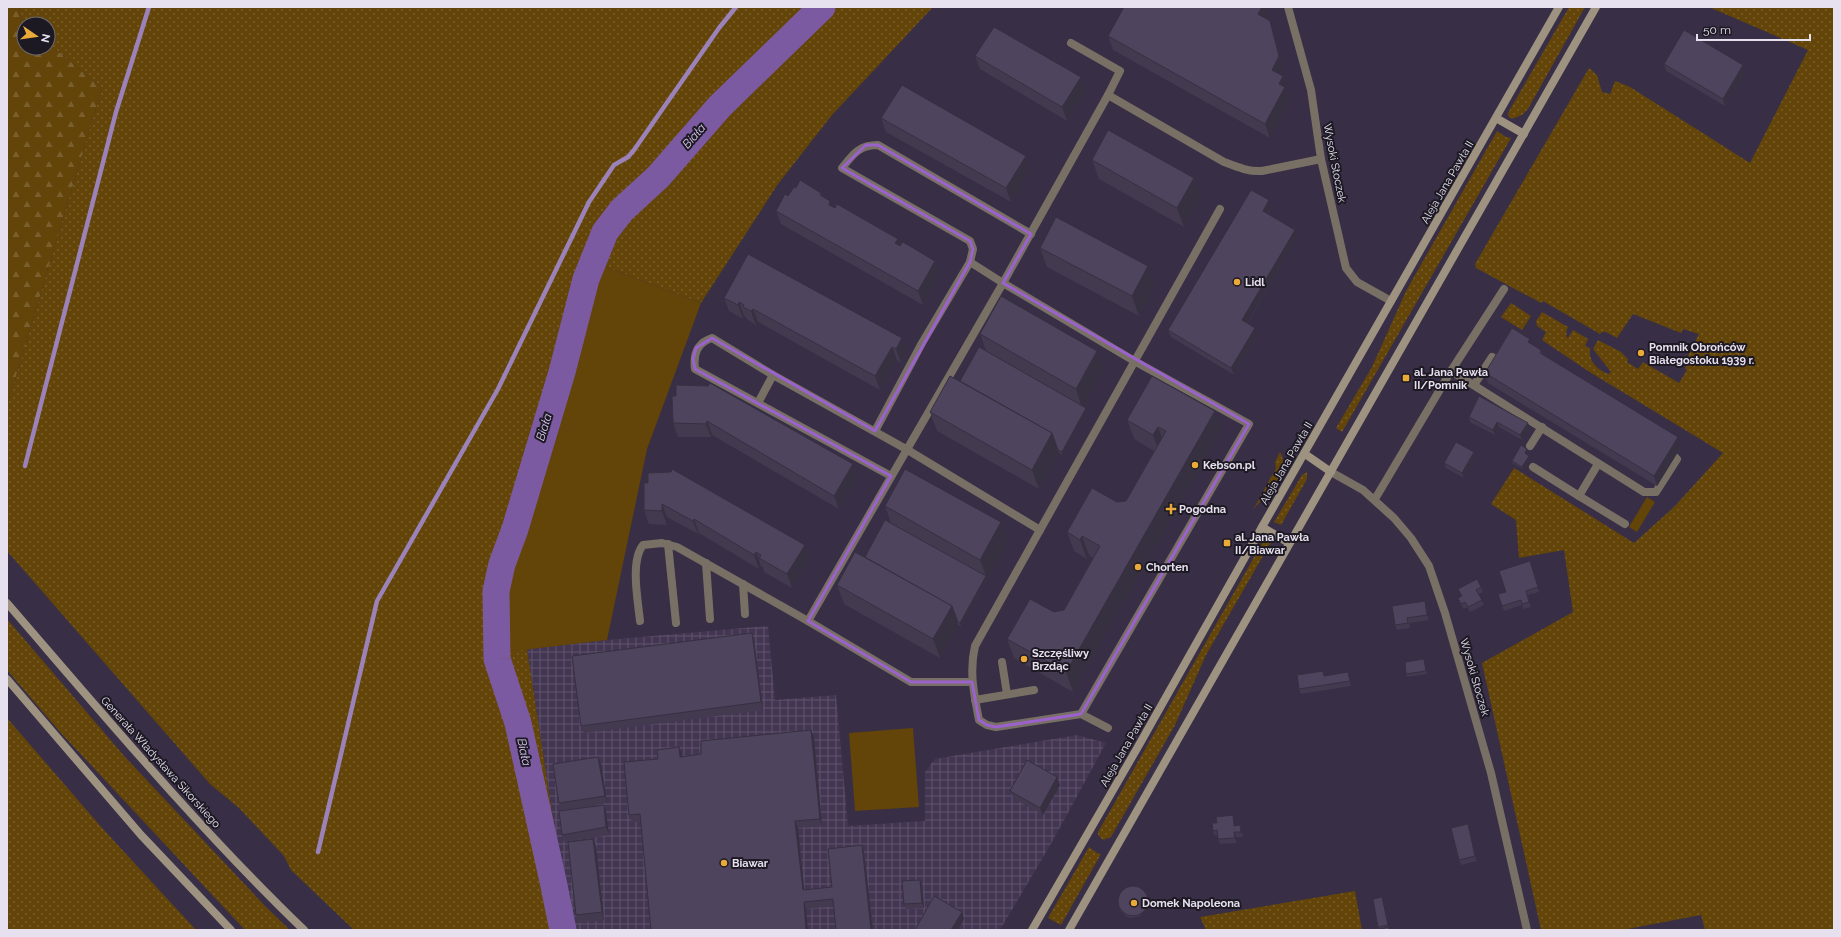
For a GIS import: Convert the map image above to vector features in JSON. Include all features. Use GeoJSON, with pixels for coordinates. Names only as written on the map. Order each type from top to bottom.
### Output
{"type":"FeatureCollection","features":[{"type":"Feature","properties":{"kind":"main road","name":"Aleja Jana Pawła II"},"geometry":{"type":"LineString","coordinates":[[1032,930],[1559,7]]}},
{"type":"Feature","properties":{"kind":"main road"},"geometry":{"type":"LineString","coordinates":[[1069,930],[1596,7]]}},
{"type":"Feature","properties":{"kind":"main road"},"geometry":{"type":"LineString","coordinates":[[1496,118],[1524,134]]}},
{"type":"Feature","properties":{"kind":"main road"},"geometry":{"type":"LineString","coordinates":[[1304,454],[1331,472]]}},
{"type":"Feature","properties":{"kind":"main road"},"geometry":{"type":"LineString","coordinates":[[1262,527],[1289,543]]}},
{"type":"Feature","properties":{"kind":"main road","name":"Generała Władysława Sikorskiego"},"geometry":{"type":"LineString","coordinates":[[7,603],[150,768],[275,902],[304,930]]}},
{"type":"Feature","properties":{"kind":"main road"},"geometry":{"type":"LineString","coordinates":[[7,679],[142,835],[231,930]]}},
{"type":"Feature","properties":{"kind":"street","name":"Wysoki Stoczek"},"geometry":{"type":"LineString","coordinates":[[1288,7],[1311,90],[1321,159],[1346,268],[1356,282],[1391,301]]}},
{"type":"Feature","properties":{"kind":"street"},"geometry":{"type":"LineString","coordinates":[[808,621],[1031,234],[1120,71],[1071,43]]}},
{"type":"Feature","properties":{"kind":"street"},"geometry":{"type":"LineString","coordinates":[[1108,94],[1224,162],[1238,168],[1253,172],[1321,159]]}},
{"type":"Feature","properties":{"kind":"street"},"geometry":{"type":"LineString","coordinates":[[875,431],[922,343],[970,262],[973,249],[970,241],[842,168],[852,156],[866,145],[878,145],[1031,234]]}},
{"type":"Feature","properties":{"kind":"street"},"geometry":{"type":"LineString","coordinates":[[1108,728],[1081,714],[996,727],[987,725],[979,720],[972,682],[972,662],[975,646],[1136,362],[1220,209]]}},
{"type":"Feature","properties":{"kind":"street"},"geometry":{"type":"LineString","coordinates":[[970,262],[1136,362],[1249,424],[1081,714]]}},
{"type":"Feature","properties":{"kind":"street"},"geometry":{"type":"LineString","coordinates":[[1375,500],[1451,372],[1504,289]]}},
{"type":"Feature","properties":{"kind":"street"},"geometry":{"type":"LineString","coordinates":[[891,476],[695,369],[694,359],[696,348],[704,340],[712,338],[773,375],[906,449],[1040,530]]}},
{"type":"Feature","properties":{"kind":"street"},"geometry":{"type":"LineString","coordinates":[[1474,385],[1492,357],[1500,362]]}},
{"type":"Feature","properties":{"kind":"street"},"geometry":{"type":"LineString","coordinates":[[1451,372],[1542,427],[1644,492],[1656,492],[1677,459],[1675,456]]}},
{"type":"Feature","properties":{"kind":"street"},"geometry":{"type":"LineString","coordinates":[[758,403],[773,375]]}},
{"type":"Feature","properties":{"kind":"street"},"geometry":{"type":"LineString","coordinates":[[1530,446],[1542,427]]}},
{"type":"Feature","properties":{"kind":"street"},"geometry":{"type":"LineString","coordinates":[[1579,496],[1598,464]]}},
{"type":"Feature","properties":{"kind":"street"},"geometry":{"type":"LineString","coordinates":[[1533,467],[1625,524]]}},
{"type":"Feature","properties":{"kind":"street","name":"Wysoki Stoczek"},"geometry":{"type":"LineString","coordinates":[[1331,472],[1363,490],[1394,518],[1411,538],[1429,566],[1438,590],[1491,773],[1527,930]]}},
{"type":"Feature","properties":{"kind":"street"},"geometry":{"type":"LineString","coordinates":[[640,621],[636,587],[638,555],[643,545],[650,543],[668,544],[677,547],[743,584],[911,682],[972,682]]}},
{"type":"Feature","properties":{"kind":"street"},"geometry":{"type":"LineString","coordinates":[[668,544],[676,623]]}},
{"type":"Feature","properties":{"kind":"street"},"geometry":{"type":"LineString","coordinates":[[706,563],[710,619]]}},
{"type":"Feature","properties":{"kind":"street"},"geometry":{"type":"LineString","coordinates":[[743,584],[745,614]]}},
{"type":"Feature","properties":{"kind":"street"},"geometry":{"type":"LineString","coordinates":[[1002,662],[1007,694]]}},
{"type":"Feature","properties":{"kind":"street"},"geometry":{"type":"LineString","coordinates":[[975,700],[1034,690]]}},
{"type":"Feature","properties":{"kind":"highlighted area"},"geometry":{"type":"Polygon","coordinates":[[[866,145],[878,145],[1031,234],[1003,283],[1249,424],[1081,714],[996,727],[987,725],[979,720],[972,682],[911,682],[808,621],[891,476],[695,369],[693,359],[696,348],[712,338],[875,431],[970,262],[973,249],[970,241],[842,168],[866,145]]]}},
{"type":"Feature","properties":{"kind":"shaded area"},"geometry":{"type":"Polygon","coordinates":[[[768,626],[775,700],[836,695],[848,826],[925,821],[925,772],[935,759],[1077,735],[1106,743],[1052,842],[1000,930],[570,930],[527,649],[607,640],[768,626]]]}},
{"type":"Feature","properties":{"kind":"green space"},"geometry":{"type":"Polygon","coordinates":[[[7,7],[19,7],[21,16],[16,16],[16,56],[56,56],[56,50],[102,88],[7,406],[7,7]]]}},
{"type":"Feature","properties":{"kind":"green space"},"geometry":{"type":"Polygon","coordinates":[[[19,7],[933,7],[832,115],[778,184],[701,303],[593,262],[515,532],[503,564],[497,591],[498,652],[527,649],[570,930],[354,930],[291,870],[284,856],[239,808],[210,784],[7,551],[7,406],[102,88],[56,50],[56,16],[21,16],[19,7]]]}},
{"type":"Feature","properties":{"kind":"green space"},"geometry":{"type":"Polygon","coordinates":[[[1569,7],[1585,7],[1528,109],[1522,115],[1512,119],[1508,116],[1508,113],[1569,7]]]}},
{"type":"Feature","properties":{"kind":"green space"},"geometry":{"type":"Polygon","coordinates":[[[1709,7],[1834,7],[1834,930],[1705,930],[1701,915],[1622,930],[1541,930],[1482,663],[1573,612],[1564,550],[1519,558],[1516,520],[1491,504],[1514,468],[1634,543],[1674,507],[1723,453],[1588,371],[1542,340],[1546,332],[1537,326],[1536,321],[1542,312],[1568,327],[1566,336],[1568,338],[1573,330],[1588,339],[1585,346],[1590,348],[1590,357],[1592,361],[1597,367],[1609,374],[1611,372],[1593,349],[1598,340],[1621,352],[1628,359],[1627,362],[1638,369],[1643,362],[1679,383],[1687,370],[1685,369],[1688,356],[1699,334],[1683,329],[1681,333],[1633,314],[1617,338],[1606,332],[1602,332],[1600,334],[1543,301],[1541,303],[1476,268],[1475,264],[1589,68],[1597,75],[1602,92],[1610,94],[1615,81],[1630,87],[1750,163],[1808,50],[1709,7]]]}},
{"type":"Feature","properties":{"kind":"green space"},"geometry":{"type":"Polygon","coordinates":[[[1497,131],[1506,137],[1511,138],[1342,432],[1336,428],[1372,367],[1406,291],[1497,131]]]}},
{"type":"Feature","properties":{"kind":"green space"},"geometry":{"type":"Polygon","coordinates":[[[593,262],[701,303],[647,449],[607,640],[497,653],[497,591],[503,564],[515,532],[593,262]]]}},
{"type":"Feature","properties":{"kind":"green space"},"geometry":{"type":"Polygon","coordinates":[[[1511,303],[1531,316],[1522,330],[1501,317],[1511,303]]]}},
{"type":"Feature","properties":{"kind":"green space"},"geometry":{"type":"Polygon","coordinates":[[[1280,452],[1283,460],[1283,467],[1280,475],[1276,483],[1253,510],[1276,468],[1275,462],[1280,452]]]}},
{"type":"Feature","properties":{"kind":"green space"},"geometry":{"type":"Polygon","coordinates":[[[1307,472],[1307,479],[1281,525],[1274,522],[1302,475],[1307,472]]]}},
{"type":"Feature","properties":{"kind":"green space"},"geometry":{"type":"Polygon","coordinates":[[[1647,497],[1655,502],[1637,532],[1629,527],[1647,497]]]}},
{"type":"Feature","properties":{"kind":"green space"},"geometry":{"type":"Polygon","coordinates":[[[1265,538],[1271,542],[1206,655],[1175,725],[1111,837],[1103,840],[1098,835],[1098,832],[1265,538]]]}},
{"type":"Feature","properties":{"kind":"green space"},"geometry":{"type":"Polygon","coordinates":[[[7,619],[125,757],[266,907],[290,930],[245,930],[61,733],[7,670],[7,619]]]}},
{"type":"Feature","properties":{"kind":"green space"},"geometry":{"type":"Polygon","coordinates":[[[7,718],[103,829],[196,930],[7,930],[7,718]]]}},
{"type":"Feature","properties":{"kind":"green space"},"geometry":{"type":"Polygon","coordinates":[[[913,728],[919,807],[855,811],[849,733],[913,728]]]}},
{"type":"Feature","properties":{"kind":"green space"},"geometry":{"type":"Polygon","coordinates":[[[1089,847],[1101,854],[1061,925],[1048,918],[1089,847]]]}},
{"type":"Feature","properties":{"kind":"green space"},"geometry":{"type":"Polygon","coordinates":[[[1355,891],[1362,930],[1206,930],[1200,917],[1355,891]]]}},
{"type":"Feature","properties":{"kind":"building"},"geometry":{"type":"Polygon","coordinates":[[[1124,7],[1262,7],[1258,14],[1270,21],[1279,56],[1272,70],[1283,76],[1279,84],[1285,87],[1265,124],[1108,36],[1124,7]]]}},
{"type":"Feature","properties":{"kind":"building"},"geometry":{"type":"Polygon","coordinates":[[[994,27],[1081,77],[1062,107],[975,56],[994,27]]]}},
{"type":"Feature","properties":{"kind":"building"},"geometry":{"type":"Polygon","coordinates":[[[1684,30],[1743,65],[1723,99],[1664,64],[1684,30]]]}},
{"type":"Feature","properties":{"kind":"building"},"geometry":{"type":"Polygon","coordinates":[[[902,85],[1026,156],[1006,188],[881,118],[902,85]]]}},
{"type":"Feature","properties":{"kind":"building"},"geometry":{"type":"Polygon","coordinates":[[[1108,130],[1194,178],[1177,208],[1092,160],[1108,130]]]}},
{"type":"Feature","properties":{"kind":"building"},"geometry":{"type":"Polygon","coordinates":[[[800,180],[821,193],[820,195],[830,201],[829,205],[835,208],[837,204],[898,239],[895,243],[900,246],[903,242],[935,261],[918,291],[776,211],[785,194],[788,196],[794,187],[796,188],[800,180]]]}},
{"type":"Feature","properties":{"kind":"building","name":"Lidl"},"geometry":{"type":"Polygon","coordinates":[[[1251,190],[1269,200],[1263,211],[1295,230],[1242,320],[1255,328],[1231,368],[1168,330],[1251,190]]]}},
{"type":"Feature","properties":{"kind":"building"},"geometry":{"type":"Polygon","coordinates":[[[1056,217],[1148,266],[1132,296],[1040,248],[1056,217]]]}},
{"type":"Feature","properties":{"kind":"building"},"geometry":{"type":"Polygon","coordinates":[[[748,254],[902,338],[896,349],[892,347],[875,376],[753,309],[751,311],[743,307],[744,305],[739,302],[738,305],[724,298],[748,254]]]}},
{"type":"Feature","properties":{"kind":"building"},"geometry":{"type":"Polygon","coordinates":[[[1001,296],[1097,351],[1076,389],[980,334],[1001,296]]]}},
{"type":"Feature","properties":{"kind":"building"},"geometry":{"type":"Polygon","coordinates":[[[1512,328],[1530,339],[1528,342],[1541,350],[1540,353],[1678,437],[1654,476],[1485,373],[1512,328]]]}},
{"type":"Feature","properties":{"kind":"building"},"geometry":{"type":"Polygon","coordinates":[[[979,347],[1086,408],[1062,452],[1058,450],[1052,433],[960,381],[979,347]]]}},
{"type":"Feature","properties":{"kind":"building"},"geometry":{"type":"Polygon","coordinates":[[[950,376],[1052,433],[1032,470],[930,412],[950,376]]]}},
{"type":"Feature","properties":{"kind":"building"},"geometry":{"type":"Polygon","coordinates":[[[1152,376],[1215,411],[1066,672],[1007,639],[1030,599],[1054,612],[1064,610],[1100,546],[1082,536],[1080,540],[1067,532],[1092,488],[1117,502],[1126,501],[1166,431],[1158,427],[1153,435],[1127,420],[1152,376]]]}},
{"type":"Feature","properties":{"kind":"building"},"geometry":{"type":"Polygon","coordinates":[[[710,383],[853,464],[834,496],[707,421],[706,424],[673,423],[672,396],[676,396],[676,385],[708,386],[710,383]]]}},
{"type":"Feature","properties":{"kind":"building"},"geometry":{"type":"Polygon","coordinates":[[[1479,396],[1528,423],[1520,435],[1497,422],[1493,430],[1469,417],[1479,396]]]}},
{"type":"Feature","properties":{"kind":"building"},"geometry":{"type":"Polygon","coordinates":[[[1456,442],[1474,452],[1462,473],[1444,463],[1456,442]]]}},
{"type":"Feature","properties":{"kind":"building"},"geometry":{"type":"Polygon","coordinates":[[[1521,445],[1527,449],[1525,453],[1529,456],[1522,467],[1512,461],[1521,445]]]}},
{"type":"Feature","properties":{"kind":"building"},"geometry":{"type":"Polygon","coordinates":[[[672,469],[805,545],[787,574],[759,558],[761,555],[756,552],[754,555],[694,519],[693,521],[662,504],[662,511],[644,510],[644,483],[648,483],[648,473],[671,472],[672,469]]]}},
{"type":"Feature","properties":{"kind":"building"},"geometry":{"type":"Polygon","coordinates":[[[905,469],[1001,522],[980,560],[885,506],[905,469]]]}},
{"type":"Feature","properties":{"kind":"building"},"geometry":{"type":"Polygon","coordinates":[[[885,520],[986,576],[960,623],[958,622],[952,606],[865,557],[885,520]]]}},
{"type":"Feature","properties":{"kind":"building"},"geometry":{"type":"Polygon","coordinates":[[[855,552],[952,606],[933,639],[837,585],[855,552]]]}},
{"type":"Feature","properties":{"kind":"building"},"geometry":{"type":"Polygon","coordinates":[[[1530,561],[1538,587],[1526,591],[1529,602],[1522,604],[1521,600],[1502,606],[1498,594],[1506,592],[1499,571],[1530,561]]]}},
{"type":"Feature","properties":{"kind":"building"},"geometry":{"type":"Polygon","coordinates":[[[1477,579],[1481,587],[1476,590],[1482,600],[1468,607],[1465,602],[1461,604],[1458,598],[1462,596],[1458,589],[1477,579]]]}},
{"type":"Feature","properties":{"kind":"building"},"geometry":{"type":"Polygon","coordinates":[[[1425,601],[1427,615],[1407,618],[1408,623],[1395,625],[1392,606],[1425,601]]]}},
{"type":"Feature","properties":{"kind":"building"},"geometry":{"type":"Polygon","coordinates":[[[752,633],[761,702],[581,726],[572,656],[752,633]]]}},
{"type":"Feature","properties":{"kind":"building"},"geometry":{"type":"Polygon","coordinates":[[[1424,659],[1426,671],[1406,674],[1405,662],[1424,659]]]}},
{"type":"Feature","properties":{"kind":"building"},"geometry":{"type":"Polygon","coordinates":[[[1323,671],[1324,676],[1348,672],[1350,681],[1299,689],[1297,675],[1323,671]]]}},
{"type":"Feature","properties":{"kind":"building","name":"Biawar"},"geometry":{"type":"Polygon","coordinates":[[[811,730],[820,819],[795,821],[803,890],[832,887],[828,849],[862,845],[871,930],[836,930],[833,899],[804,902],[806,930],[651,930],[640,814],[629,815],[624,762],[658,759],[657,750],[679,747],[680,757],[701,754],[701,741],[811,730]]]}},
{"type":"Feature","properties":{"kind":"building"},"geometry":{"type":"Polygon","coordinates":[[[598,757],[605,796],[559,803],[553,764],[598,757]]]}},
{"type":"Feature","properties":{"kind":"building"},"geometry":{"type":"Polygon","coordinates":[[[1027,760],[1057,777],[1040,808],[1010,791],[1027,760]]]}},
{"type":"Feature","properties":{"kind":"building"},"geometry":{"type":"Polygon","coordinates":[[[604,805],[606,827],[562,835],[559,811],[604,805]]]}},
{"type":"Feature","properties":{"kind":"building"},"geometry":{"type":"Polygon","coordinates":[[[1233,815],[1234,826],[1240,825],[1241,832],[1234,832],[1235,838],[1218,839],[1217,830],[1213,831],[1212,823],[1217,823],[1216,817],[1233,815]]]}},
{"type":"Feature","properties":{"kind":"building"},"geometry":{"type":"Polygon","coordinates":[[[1468,824],[1475,856],[1459,860],[1451,828],[1468,824]]]}},
{"type":"Feature","properties":{"kind":"building"},"geometry":{"type":"Polygon","coordinates":[[[593,839],[602,912],[576,915],[568,842],[593,839]]]}},
{"type":"Feature","properties":{"kind":"building"},"geometry":{"type":"Polygon","coordinates":[[[920,880],[922,903],[904,904],[902,881],[920,880]]]}},
{"type":"Feature","properties":{"kind":"building","name":"Domek Napoleona"},"geometry":{"type":"Polygon","coordinates":[[[1133,886],[1139,887],[1147,895],[1147,907],[1139,915],[1133,916],[1127,915],[1119,907],[1118,901],[1119,895],[1127,887],[1133,886]]]}},
{"type":"Feature","properties":{"kind":"building"},"geometry":{"type":"Polygon","coordinates":[[[934,896],[962,912],[951,930],[915,930],[934,896]]]}},
{"type":"Feature","properties":{"kind":"building"},"geometry":{"type":"Polygon","coordinates":[[[1382,897],[1388,925],[1378,927],[1373,899],[1382,897]]]}},
{"type":"Feature","properties":{"kind":"building"},"geometry":{"type":"Polygon","coordinates":[[[1389,927],[1389,930],[1376,930],[1389,927]]]}},
{"type":"Feature","properties":{"kind":"waterway"},"geometry":{"type":"LineString","coordinates":[[25,466],[116,112],[149,7]]}},
{"type":"Feature","properties":{"kind":"waterway"},"geometry":{"type":"LineString","coordinates":[[318,852],[377,601],[498,389],[589,202],[614,165],[628,157],[634,150],[719,28],[736,7]]}},
{"type":"Feature","properties":{"kind":"waterway","name":"Biała"},"geometry":{"type":"LineString","coordinates":[[563,930],[518,723],[497,659],[496,591],[502,564],[515,529],[562,372],[586,279],[605,232],[622,210],[658,177],[720,106],[822,7]]}},
{"type":"Feature","properties":{"kind":"place","name":"Lidl"},"geometry":{"type":"Point","coordinates":[1237,282]}},
{"type":"Feature","properties":{"kind":"place","name":"Pomnik Obrońców Białegostoku 1939 r."},"geometry":{"type":"Point","coordinates":[1641,353]}},
{"type":"Feature","properties":{"kind":"place","name":"al. Jana Pawła II/Pomnik"},"geometry":{"type":"Point","coordinates":[1406,378]}},
{"type":"Feature","properties":{"kind":"place","name":"Kebson.pl"},"geometry":{"type":"Point","coordinates":[1195,465]}},
{"type":"Feature","properties":{"kind":"place","name":"Pogodna"},"geometry":{"type":"Point","coordinates":[1171,509]}},
{"type":"Feature","properties":{"kind":"place","name":"al. Jana Pawła II/Biawar"},"geometry":{"type":"Point","coordinates":[1227,543]}},
{"type":"Feature","properties":{"kind":"place","name":"Chorten"},"geometry":{"type":"Point","coordinates":[1138,567]}},
{"type":"Feature","properties":{"kind":"place","name":"Szczęśliwy Brzdąc"},"geometry":{"type":"Point","coordinates":[1024,659]}},
{"type":"Feature","properties":{"kind":"place","name":"Biawar"},"geometry":{"type":"Point","coordinates":[724,863]}},
{"type":"Feature","properties":{"kind":"place","name":"Domek Napoleona"},"geometry":{"type":"Point","coordinates":[1134,903]}}]}
